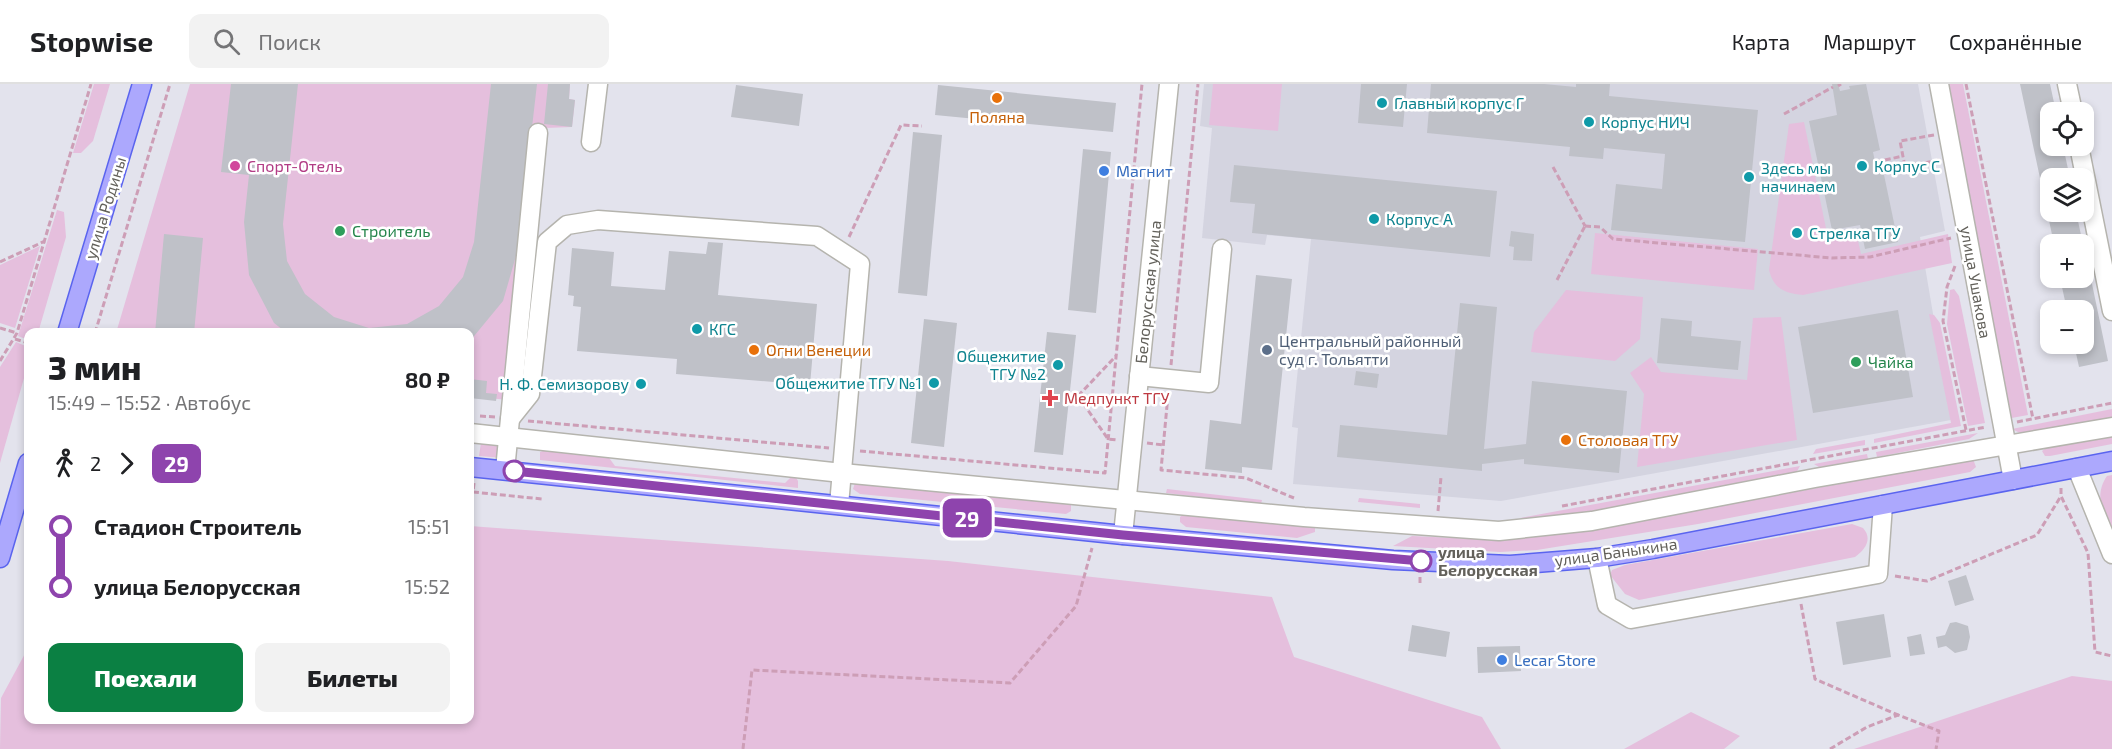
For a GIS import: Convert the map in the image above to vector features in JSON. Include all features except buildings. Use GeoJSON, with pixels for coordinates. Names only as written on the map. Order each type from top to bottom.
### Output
{"type":"FeatureCollection","features":[{"type":"Feature","properties":{"kind":"main road","name":"улица Родины"},"geometry":{"type":"LineString","coordinates":[[69,328],[142,84]]}},
{"type":"Feature","properties":{"kind":"main road","name":"улица Баныкина"},"geometry":{"type":"LineString","coordinates":[[474,467],[1123,535],[1393,560],[1498,565],[1597,558],[2112,461]]}},
{"type":"Feature","properties":{"kind":"main road"},"geometry":{"type":"LineString","coordinates":[[0,558],[24,477]]}},
{"type":"Feature","properties":{"kind":"street"},"geometry":{"type":"LineString","coordinates":[[591,142],[598,84]]}},
{"type":"Feature","properties":{"kind":"street","name":"Белорусская улица"},"geometry":{"type":"LineString","coordinates":[[1123,535],[1169,84]]}},
{"type":"Feature","properties":{"kind":"street","name":"улица Ушакова"},"geometry":{"type":"LineString","coordinates":[[1939,84],[2013,480]]}},
{"type":"Feature","properties":{"kind":"street"},"geometry":{"type":"LineString","coordinates":[[2067,84],[2071,102]]}},
{"type":"Feature","properties":{"kind":"street"},"geometry":{"type":"LineString","coordinates":[[505,470],[538,133]]}},
{"type":"Feature","properties":{"kind":"street"},"geometry":{"type":"LineString","coordinates":[[2081,156],[2112,311]]}},
{"type":"Feature","properties":{"kind":"street"},"geometry":{"type":"LineString","coordinates":[[510,419],[530,394],[547,242],[567,225],[598,220],[817,236],[860,264],[838,504]]}},
{"type":"Feature","properties":{"kind":"street"},"geometry":{"type":"LineString","coordinates":[[1139,376],[1209,383],[1222,249]]}},
{"type":"Feature","properties":{"kind":"street"},"geometry":{"type":"LineString","coordinates":[[474,433],[842,473],[1127,498],[1316,518],[1499,531],[1592,521],[1815,478],[2112,427]]}},
{"type":"Feature","properties":{"kind":"street"},"geometry":{"type":"LineString","coordinates":[[2068,469],[2112,554]]}},
{"type":"Feature","properties":{"kind":"street"},"geometry":{"type":"LineString","coordinates":[[1597,558],[1607,605],[1631,619],[1878,574],[1883,505]]}},
{"type":"Feature","properties":{"kind":"path"},"geometry":{"type":"LineString","coordinates":[[0,362],[17,333],[91,84]]}},
{"type":"Feature","properties":{"kind":"path"},"geometry":{"type":"LineString","coordinates":[[97,328],[170,84]]}},
{"type":"Feature","properties":{"kind":"path"},"geometry":{"type":"LineString","coordinates":[[474,415],[1105,473],[1142,84]]}},
{"type":"Feature","properties":{"kind":"path"},"geometry":{"type":"LineString","coordinates":[[1198,84],[1161,470],[1246,478],[1295,499]]}},
{"type":"Feature","properties":{"kind":"path"},"geometry":{"type":"LineString","coordinates":[[1966,84],[2033,419]]}},
{"type":"Feature","properties":{"kind":"path"},"geometry":{"type":"LineString","coordinates":[[1784,114],[1833,87]]}},
{"type":"Feature","properties":{"kind":"path"},"geometry":{"type":"LineString","coordinates":[[1934,124],[1938,143]]}},
{"type":"Feature","properties":{"kind":"path"},"geometry":{"type":"LineString","coordinates":[[842,253],[901,125],[922,126]]}},
{"type":"Feature","properties":{"kind":"path"},"geometry":{"type":"LineString","coordinates":[[1936,134],[1900,141],[1905,167],[1941,160]]}},
{"type":"Feature","properties":{"kind":"path"},"geometry":{"type":"LineString","coordinates":[[1939,152],[1942,166]]}},
{"type":"Feature","properties":{"kind":"path"},"geometry":{"type":"LineString","coordinates":[[1876,162],[1903,156]]}},
{"type":"Feature","properties":{"kind":"path"},"geometry":{"type":"LineString","coordinates":[[1553,166],[1585,226]]}},
{"type":"Feature","properties":{"kind":"path"},"geometry":{"type":"LineString","coordinates":[[1585,226],[1600,227],[1612,240],[1832,258],[1870,257],[1952,238],[1953,249]]}},
{"type":"Feature","properties":{"kind":"path"},"geometry":{"type":"LineString","coordinates":[[1557,280],[1585,226]]}},
{"type":"Feature","properties":{"kind":"path"},"geometry":{"type":"LineString","coordinates":[[0,262],[45,241]]}},
{"type":"Feature","properties":{"kind":"path"},"geometry":{"type":"LineString","coordinates":[[1954,259],[1956,270],[1947,287],[1942,321],[1966,430]]}},
{"type":"Feature","properties":{"kind":"path"},"geometry":{"type":"LineString","coordinates":[[0,328],[17,333]]}},
{"type":"Feature","properties":{"kind":"path"},"geometry":{"type":"LineString","coordinates":[[15,339],[24,342]]}},
{"type":"Feature","properties":{"kind":"path"},"geometry":{"type":"LineString","coordinates":[[1078,396],[1117,354]]}},
{"type":"Feature","properties":{"kind":"path"},"geometry":{"type":"LineString","coordinates":[[1078,396],[1112,399]]}},
{"type":"Feature","properties":{"kind":"path"},"geometry":{"type":"LineString","coordinates":[[1078,396],[1108,439]]}},
{"type":"Feature","properties":{"kind":"path"},"geometry":{"type":"LineString","coordinates":[[1556,508],[2112,403]]}},
{"type":"Feature","properties":{"kind":"path"},"geometry":{"type":"LineString","coordinates":[[1878,574],[1927,581],[2037,535],[2061,496],[2068,469]]}},
{"type":"Feature","properties":{"kind":"path"},"geometry":{"type":"LineString","coordinates":[[1438,512],[1441,477]]}},
{"type":"Feature","properties":{"kind":"path"},"geometry":{"type":"LineString","coordinates":[[2061,496],[2088,553],[2095,652],[2112,656]]}},
{"type":"Feature","properties":{"kind":"path"},"geometry":{"type":"LineString","coordinates":[[1431,512],[1448,513]]}},
{"type":"Feature","properties":{"kind":"path"},"geometry":{"type":"LineString","coordinates":[[743,749],[752,670],[1010,683],[1076,606],[1096,532]]}},
{"type":"Feature","properties":{"kind":"path"},"geometry":{"type":"LineString","coordinates":[[1798,588],[1815,679],[1939,731],[1936,749]]}},
{"type":"Feature","properties":{"kind":"path"},"geometry":{"type":"LineString","coordinates":[[1830,749],[1867,727],[1898,715]]}},
{"type":"Feature","properties":{"kind":"shaded area"},"geometry":{"type":"Polygon","coordinates":[[[94,84],[110,84],[93,141],[81,153],[73,153],[94,84]]]}},
{"type":"Feature","properties":{"kind":"shaded area","name":"Строитель"},"geometry":{"type":"Polygon","coordinates":[[[190,84],[570,84],[569,99],[575,100],[572,127],[545,128],[518,401],[474,396],[474,328],[117,328],[190,84]]]}},
{"type":"Feature","properties":{"kind":"shaded area"},"geometry":{"type":"Polygon","coordinates":[[[1204,84],[1918,84],[1945,231],[1920,237],[1951,420],[1501,501],[1293,484],[1298,428],[1292,427],[1311,239],[1267,235],[1265,245],[1202,238],[1212,128],[1200,126],[1204,84]]]}},
{"type":"Feature","properties":{"kind":"shaded area"},"geometry":{"type":"Polygon","coordinates":[[[1213,84],[1282,84],[1278,131],[1209,125],[1213,84]]]}},
{"type":"Feature","properties":{"kind":"shaded area"},"geometry":{"type":"Polygon","coordinates":[[[1942,84],[1963,84],[2028,415],[2006,419],[1942,84]]]}},
{"type":"Feature","properties":{"kind":"shaded area"},"geometry":{"type":"Polygon","coordinates":[[[1804,122],[1828,238],[1856,232],[1861,254],[1948,234],[1952,263],[1803,295],[1790,293],[1777,286],[1769,270],[1789,124],[1804,122]]]}},
{"type":"Feature","properties":{"kind":"shaded area"},"geometry":{"type":"Polygon","coordinates":[[[57,210],[64,212],[66,237],[39,328],[24,328],[24,338],[18,336],[57,210]]]}},
{"type":"Feature","properties":{"kind":"shaded area"},"geometry":{"type":"Polygon","coordinates":[[[1595,233],[1758,249],[1754,290],[1591,274],[1595,233]]]}},
{"type":"Feature","properties":{"kind":"shaded area"},"geometry":{"type":"Polygon","coordinates":[[[40,246],[15,328],[0,323],[0,265],[40,246]]]}},
{"type":"Feature","properties":{"kind":"shaded area"},"geometry":{"type":"Polygon","coordinates":[[[1954,289],[1959,296],[1985,423],[1968,426],[1947,324],[1950,290],[1954,289]]]}},
{"type":"Feature","properties":{"kind":"shaded area"},"geometry":{"type":"Polygon","coordinates":[[[1566,290],[1643,297],[1640,339],[1615,361],[1531,352],[1534,332],[1566,290]]]}},
{"type":"Feature","properties":{"kind":"shaded area"},"geometry":{"type":"Polygon","coordinates":[[[1929,314],[1934,315],[1940,323],[1961,426],[1874,443],[1874,439],[1951,423],[1929,314]]]}},
{"type":"Feature","properties":{"kind":"shaded area"},"geometry":{"type":"Polygon","coordinates":[[[1781,317],[1797,440],[1637,467],[1644,394],[1630,373],[1651,357],[1661,372],[1747,380],[1753,318],[1781,317]]]}},
{"type":"Feature","properties":{"kind":"shaded area"},"geometry":{"type":"Polygon","coordinates":[[[16,342],[24,345],[24,378],[0,463],[0,367],[16,342]]]}},
{"type":"Feature","properties":{"kind":"shaded area"},"geometry":{"type":"Polygon","coordinates":[[[2112,409],[2112,418],[2022,434],[2012,429],[2112,409]]]}},
{"type":"Feature","properties":{"kind":"shaded area"},"geometry":{"type":"Polygon","coordinates":[[[1978,433],[1969,439],[1877,457],[1876,452],[1978,433]]]}},
{"type":"Feature","properties":{"kind":"shaded area"},"geometry":{"type":"Polygon","coordinates":[[[2112,435],[2112,444],[2050,456],[2045,456],[2042,451],[2048,447],[2112,435]]]}},
{"type":"Feature","properties":{"kind":"shaded area"},"geometry":{"type":"Polygon","coordinates":[[[1865,440],[1865,445],[1813,454],[1816,449],[1865,440]]]}},
{"type":"Feature","properties":{"kind":"shaded area"},"geometry":{"type":"Polygon","coordinates":[[[481,443],[504,445],[503,458],[479,456],[481,443]]]}},
{"type":"Feature","properties":{"kind":"shaded area"},"geometry":{"type":"Polygon","coordinates":[[[548,449],[607,455],[615,466],[785,483],[794,474],[798,481],[798,488],[540,460],[540,452],[548,449]]]}},
{"type":"Feature","properties":{"kind":"shaded area"},"geometry":{"type":"Polygon","coordinates":[[[1867,454],[1868,459],[1819,467],[1814,464],[1867,454]]]}},
{"type":"Feature","properties":{"kind":"shaded area"},"geometry":{"type":"Polygon","coordinates":[[[1973,459],[1976,467],[1970,472],[1698,524],[1537,550],[1500,552],[1393,546],[1412,536],[1496,540],[1606,527],[1973,459]]]}},
{"type":"Feature","properties":{"kind":"shaded area"},"geometry":{"type":"Polygon","coordinates":[[[1800,466],[1796,473],[1652,502],[1567,516],[1520,518],[1800,466]]]}},
{"type":"Feature","properties":{"kind":"shaded area"},"geometry":{"type":"Polygon","coordinates":[[[2112,475],[2112,535],[2100,498],[2103,483],[2107,476],[2112,475]]]}},
{"type":"Feature","properties":{"kind":"shaded area"},"geometry":{"type":"Polygon","coordinates":[[[855,483],[1071,503],[1071,511],[1066,514],[860,494],[853,489],[855,483]]]}},
{"type":"Feature","properties":{"kind":"shaded area"},"geometry":{"type":"Polygon","coordinates":[[[1167,489],[1262,500],[1261,504],[1166,493],[1167,489]]]}},
{"type":"Feature","properties":{"kind":"shaded area"},"geometry":{"type":"Polygon","coordinates":[[[1359,498],[1420,504],[1420,508],[1358,502],[1359,498]]]}},
{"type":"Feature","properties":{"kind":"shaded area"},"geometry":{"type":"Polygon","coordinates":[[[1185,513],[1315,527],[1315,532],[1297,538],[1186,527],[1180,522],[1180,517],[1185,513]]]}},
{"type":"Feature","properties":{"kind":"shaded area"},"geometry":{"type":"Polygon","coordinates":[[[1852,524],[1863,528],[1868,540],[1865,548],[1855,557],[1639,600],[1625,594],[1610,575],[1612,570],[1625,565],[1852,524]]]}},
{"type":"Feature","properties":{"kind":"shaded area"},"geometry":{"type":"Polygon","coordinates":[[[474,526],[948,561],[1272,597],[1294,657],[1482,717],[1501,749],[0,749],[1,698],[24,655],[24,724],[474,724],[474,526]]]}},
{"type":"Feature","properties":{"kind":"shaded area"},"geometry":{"type":"Polygon","coordinates":[[[2072,676],[2112,681],[2112,749],[1854,749],[2072,676]]]}},
{"type":"Feature","properties":{"kind":"shaded area"},"geometry":{"type":"Polygon","coordinates":[[[1691,712],[1740,736],[1724,749],[1624,749],[1691,712]]]}},
{"type":"Feature","properties":{"kind":"bus line","name":"29"},"geometry":{"type":"LineString","coordinates":[[514,471],[1123,535],[1421,561]]}},
{"type":"Feature","properties":{"kind":"place","name":"Поляна"},"geometry":{"type":"Point","coordinates":[997,98]}},
{"type":"Feature","properties":{"kind":"place","name":"Главный корпус Г"},"geometry":{"type":"Point","coordinates":[1382,103]}},
{"type":"Feature","properties":{"kind":"place","name":"Корпус НИЧ"},"geometry":{"type":"Point","coordinates":[1589,122]}},
{"type":"Feature","properties":{"kind":"place","name":"Спорт-Отель"},"geometry":{"type":"Point","coordinates":[235,166]}},
{"type":"Feature","properties":{"kind":"place","name":"Корпус С"},"geometry":{"type":"Point","coordinates":[1862,166]}},
{"type":"Feature","properties":{"kind":"place","name":"Магнит"},"geometry":{"type":"Point","coordinates":[1104,171]}},
{"type":"Feature","properties":{"kind":"place","name":"Здесь мы начинаем"},"geometry":{"type":"Point","coordinates":[1749,177]}},
{"type":"Feature","properties":{"kind":"place","name":"Корпус А"},"geometry":{"type":"Point","coordinates":[1374,219]}},
{"type":"Feature","properties":{"kind":"place","name":"Строитель"},"geometry":{"type":"Point","coordinates":[340,231]}},
{"type":"Feature","properties":{"kind":"place","name":"Стрелка ТГУ"},"geometry":{"type":"Point","coordinates":[1797,233]}},
{"type":"Feature","properties":{"kind":"place","name":"КГС"},"geometry":{"type":"Point","coordinates":[697,329]}},
{"type":"Feature","properties":{"kind":"place","name":"Огни Венеции"},"geometry":{"type":"Point","coordinates":[754,350]}},
{"type":"Feature","properties":{"kind":"place","name":"Центральный районный суд г. Тольятти"},"geometry":{"type":"Point","coordinates":[1267,350]}},
{"type":"Feature","properties":{"kind":"place","name":"Чайка"},"geometry":{"type":"Point","coordinates":[1856,362]}},
{"type":"Feature","properties":{"kind":"place","name":"Общежитие ТГУ №2"},"geometry":{"type":"Point","coordinates":[1058,365]}},
{"type":"Feature","properties":{"kind":"place","name":"Общежитие ТГУ №1"},"geometry":{"type":"Point","coordinates":[934,383]}},
{"type":"Feature","properties":{"kind":"place","name":"Н. Ф. Семизорову"},"geometry":{"type":"Point","coordinates":[641,384]}},
{"type":"Feature","properties":{"kind":"place","name":"Медпункт ТГУ"},"geometry":{"type":"Point","coordinates":[1050,398]}},
{"type":"Feature","properties":{"kind":"place","name":"Столовая ТГУ"},"geometry":{"type":"Point","coordinates":[1566,440]}},
{"type":"Feature","properties":{"kind":"place","name":"улица Белорусская"},"geometry":{"type":"Point","coordinates":[1421,561]}},
{"type":"Feature","properties":{"kind":"place","name":"Lecar Store"},"geometry":{"type":"Point","coordinates":[1502,660]}}]}
